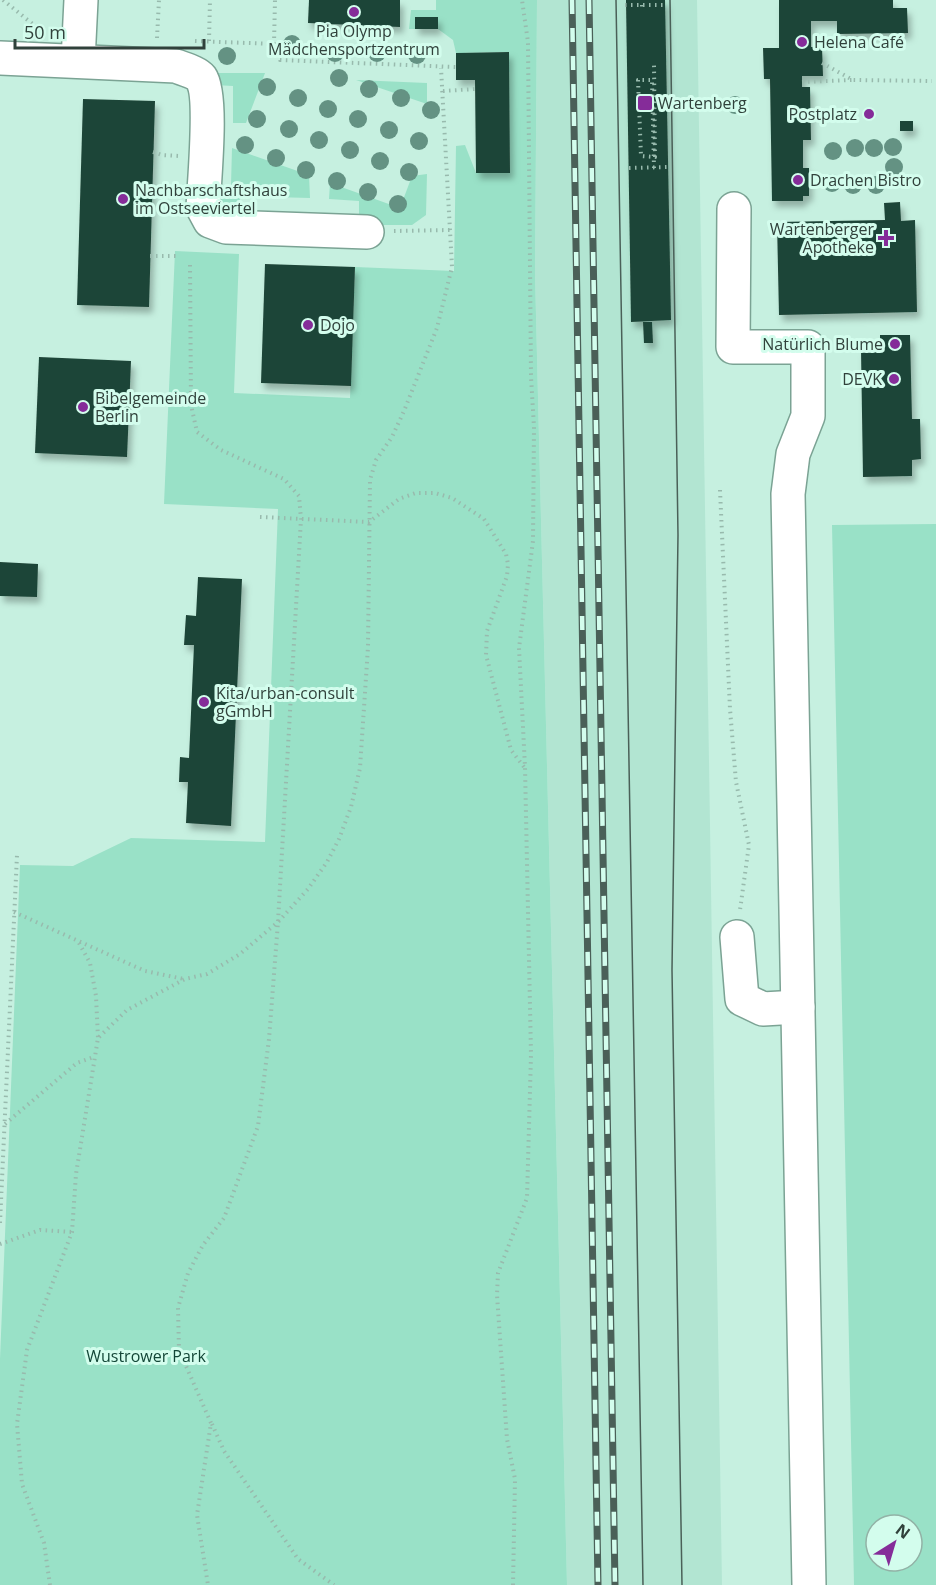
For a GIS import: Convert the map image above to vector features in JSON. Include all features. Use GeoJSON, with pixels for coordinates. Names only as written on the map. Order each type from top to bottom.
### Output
{"type":"FeatureCollection","features":[{"type":"Feature","properties":{"kind":"street"},"geometry":{"type":"LineString","coordinates":[[78,60],[81,0]]}},
{"type":"Feature","properties":{"kind":"street"},"geometry":{"type":"LineString","coordinates":[[0,58],[78,60],[176,53],[199,75],[206,87],[203,208],[210,221],[226,227],[367,232]]}},
{"type":"Feature","properties":{"kind":"street"},"geometry":{"type":"LineString","coordinates":[[734,209],[733,347],[808,347],[808,417],[794,454],[788,494],[809,1585]]}},
{"type":"Feature","properties":{"kind":"street"},"geometry":{"type":"LineString","coordinates":[[736,937],[742,999],[763,1009],[798,1007]]}},
{"type":"Feature","properties":{"kind":"path"},"geometry":{"type":"LineString","coordinates":[[3,0],[49,37]]}},
{"type":"Feature","properties":{"kind":"path"},"geometry":{"type":"LineString","coordinates":[[158,39],[159,0]]}},
{"type":"Feature","properties":{"kind":"path"},"geometry":{"type":"LineString","coordinates":[[209,41],[210,0]]}},
{"type":"Feature","properties":{"kind":"path"},"geometry":{"type":"LineString","coordinates":[[275,0],[274,44],[280,60],[456,67]]}},
{"type":"Feature","properties":{"kind":"path"},"geometry":{"type":"LineString","coordinates":[[513,1585],[515,1479],[507,1439],[497,1295],[498,1273],[527,1198],[531,1055],[525,767],[519,648],[533,541],[534,427],[531,377],[528,42],[522,0]]}},
{"type":"Feature","properties":{"kind":"path"},"geometry":{"type":"LineString","coordinates":[[625,5],[666,4]]}},
{"type":"Feature","properties":{"kind":"path"},"geometry":{"type":"LineString","coordinates":[[642,5],[642,11]]}},
{"type":"Feature","properties":{"kind":"path"},"geometry":{"type":"LineString","coordinates":[[147,39],[158,39],[176,53],[209,41],[274,44]]}},
{"type":"Feature","properties":{"kind":"path"},"geometry":{"type":"LineString","coordinates":[[822,63],[853,80]]}},
{"type":"Feature","properties":{"kind":"path"},"geometry":{"type":"LineString","coordinates":[[654,65],[655,156],[648,156],[641,156],[638,80],[652,80],[652,113],[653,146],[653,157],[654,168]]}},
{"type":"Feature","properties":{"kind":"path"},"geometry":{"type":"LineString","coordinates":[[98,1038],[127,1010],[185,980],[207,974],[240,954],[278,922],[327,862],[351,807],[360,768],[367,658],[370,480],[376,460],[392,437],[404,411],[437,328],[452,267],[441,68]]}},
{"type":"Feature","properties":{"kind":"path"},"geometry":{"type":"LineString","coordinates":[[802,82],[932,81]]}},
{"type":"Feature","properties":{"kind":"path"},"geometry":{"type":"LineString","coordinates":[[442,91],[475,90]]}},
{"type":"Feature","properties":{"kind":"path"},"geometry":{"type":"LineString","coordinates":[[153,152],[181,156]]}},
{"type":"Feature","properties":{"kind":"path"},"geometry":{"type":"LineString","coordinates":[[629,168],[668,167]]}},
{"type":"Feature","properties":{"kind":"path"},"geometry":{"type":"LineString","coordinates":[[367,232],[450,230]]}},
{"type":"Feature","properties":{"kind":"path"},"geometry":{"type":"LineString","coordinates":[[150,256],[178,256]]}},
{"type":"Feature","properties":{"kind":"path"},"geometry":{"type":"LineString","coordinates":[[190,265],[191,405],[197,432],[221,450],[284,479],[299,496],[301,519],[278,922],[269,1039],[258,1126],[225,1218],[203,1245],[188,1273],[178,1308],[179,1350],[224,1451],[298,1559],[334,1585]]}},
{"type":"Feature","properties":{"kind":"path"},"geometry":{"type":"LineString","coordinates":[[720,490],[736,782],[749,845],[736,937]]}},
{"type":"Feature","properties":{"kind":"path"},"geometry":{"type":"LineString","coordinates":[[260,517],[369,522],[399,499],[416,494],[435,493],[452,498],[484,519],[506,554],[508,564],[507,576],[487,631],[486,655],[511,750],[525,767]]}},
{"type":"Feature","properties":{"kind":"path"},"geometry":{"type":"LineString","coordinates":[[0,1222],[17,855]]}},
{"type":"Feature","properties":{"kind":"path"},"geometry":{"type":"LineString","coordinates":[[14,912],[145,970],[185,980]]}},
{"type":"Feature","properties":{"kind":"path"},"geometry":{"type":"LineString","coordinates":[[50,1585],[44,1543],[22,1484],[17,1424],[27,1350],[72,1232],[76,1174],[98,1038],[96,996],[90,963],[79,942]]}},
{"type":"Feature","properties":{"kind":"path"},"geometry":{"type":"LineString","coordinates":[[4,1124],[77,1063],[95,1057]]}},
{"type":"Feature","properties":{"kind":"path"},"geometry":{"type":"LineString","coordinates":[[0,1244],[40,1230],[72,1232]]}},
{"type":"Feature","properties":{"kind":"path"},"geometry":{"type":"LineString","coordinates":[[208,1585],[197,1515],[211,1424]]}},
{"type":"Feature","properties":{"kind":"shaded area"},"geometry":{"type":"Polygon","coordinates":[[[537,0],[697,0],[722,1585],[567,1585],[535,274],[537,0]]]}},
{"type":"Feature","properties":{"kind":"green space","name":"Wustrower Park"},"geometry":{"type":"Polygon","coordinates":[[[436,0],[537,0],[535,274],[567,1585],[0,1585],[0,1359],[20,865],[73,866],[131,838],[265,842],[278,509],[164,504],[175,251],[239,254],[234,393],[350,398],[355,267],[454,271],[456,146],[465,145],[476,173],[510,172],[509,52],[456,53],[453,40],[438,29],[438,17],[416,17],[415,29],[409,29],[411,10],[436,10],[436,0]]]}},
{"type":"Feature","properties":{"kind":"green space"},"geometry":{"type":"Polygon","coordinates":[[[212,73],[265,73],[246,123],[233,123],[233,86],[215,85],[212,73]]]}},
{"type":"Feature","properties":{"kind":"green space"},"geometry":{"type":"Polygon","coordinates":[[[356,80],[427,83],[427,104],[356,80]]]}},
{"type":"Feature","properties":{"kind":"green space"},"geometry":{"type":"Polygon","coordinates":[[[232,148],[309,175],[310,198],[240,196],[239,217],[232,216],[217,205],[214,185],[231,185],[232,148]]]}},
{"type":"Feature","properties":{"kind":"green space"},"geometry":{"type":"Polygon","coordinates":[[[427,174],[426,215],[412,225],[370,225],[359,219],[359,201],[329,199],[330,183],[400,208],[412,176],[427,174]]]}},
{"type":"Feature","properties":{"kind":"green space"},"geometry":{"type":"Polygon","coordinates":[[[936,524],[936,1585],[854,1585],[832,525],[936,524]]]}},
{"type":"Feature","properties":{"kind":"building","name":"Pia Olymp Mädchensportzentrum"},"geometry":{"type":"Polygon","coordinates":[[[309,0],[400,0],[400,27],[308,23],[309,0]]]}},
{"type":"Feature","properties":{"kind":"building"},"geometry":{"type":"Polygon","coordinates":[[[626,0],[665,0],[671,320],[631,322],[626,0]]]}},
{"type":"Feature","properties":{"kind":"building"},"geometry":{"type":"Polygon","coordinates":[[[779,0],[893,0],[893,8],[907,8],[908,33],[837,34],[837,21],[811,21],[811,47],[822,47],[823,76],[802,76],[802,87],[810,87],[811,140],[803,140],[803,168],[809,168],[809,196],[803,196],[803,201],[772,201],[770,79],[764,79],[763,48],[779,48],[779,0]]]}},
{"type":"Feature","properties":{"kind":"building"},"geometry":{"type":"Polygon","coordinates":[[[415,17],[438,17],[438,29],[415,29],[415,17]]]}},
{"type":"Feature","properties":{"kind":"building"},"geometry":{"type":"Polygon","coordinates":[[[509,52],[510,173],[476,173],[475,80],[456,80],[456,53],[509,52]]]}},
{"type":"Feature","properties":{"kind":"building"},"geometry":{"type":"Polygon","coordinates":[[[83,99],[155,101],[149,307],[77,305],[83,99]]]}},
{"type":"Feature","properties":{"kind":"building"},"geometry":{"type":"Polygon","coordinates":[[[900,121],[913,121],[913,131],[900,131],[900,121]]]}},
{"type":"Feature","properties":{"kind":"building"},"geometry":{"type":"Polygon","coordinates":[[[900,202],[901,221],[915,220],[917,312],[779,315],[777,222],[885,220],[884,203],[900,202]]]}},
{"type":"Feature","properties":{"kind":"building","name":"Dojo"},"geometry":{"type":"Polygon","coordinates":[[[265,264],[355,267],[351,386],[261,383],[265,264]]]}},
{"type":"Feature","properties":{"kind":"building"},"geometry":{"type":"Polygon","coordinates":[[[643,322],[652,322],[653,343],[644,343],[643,322]]]}},
{"type":"Feature","properties":{"kind":"building"},"geometry":{"type":"Polygon","coordinates":[[[880,335],[910,335],[912,419],[920,419],[921,459],[912,460],[912,476],[863,477],[861,350],[880,350],[880,335]]]}},
{"type":"Feature","properties":{"kind":"building","name":"Bibelgemeinde Berlin"},"geometry":{"type":"Polygon","coordinates":[[[39,357],[131,361],[127,457],[35,453],[39,357]]]}},
{"type":"Feature","properties":{"kind":"building"},"geometry":{"type":"Polygon","coordinates":[[[0,562],[38,564],[37,597],[0,596],[0,562]]]}},
{"type":"Feature","properties":{"kind":"building"},"geometry":{"type":"Polygon","coordinates":[[[198,577],[242,579],[231,826],[186,823],[188,782],[179,782],[180,757],[189,758],[194,645],[184,645],[186,615],[196,616],[198,577]]]}},
{"type":"Feature","properties":{"kind":"tram line"},"geometry":{"type":"LineString","coordinates":[[616,0],[643,1585]]}},
{"type":"Feature","properties":{"kind":"tram line"},"geometry":{"type":"LineString","coordinates":[[670,0],[678,535],[672,970],[682,1585]]}},
{"type":"Feature","properties":{"kind":"railway"},"geometry":{"type":"LineString","coordinates":[[572,0],[598,1585]]}},
{"type":"Feature","properties":{"kind":"railway"},"geometry":{"type":"LineString","coordinates":[[589,0],[615,1585]]}},
{"type":"Feature","properties":{"kind":"place","name":"Pia Olymp Mädchensportzentrum"},"geometry":{"type":"Point","coordinates":[354,12]}},
{"type":"Feature","properties":{"kind":"place","name":"Helena Café"},"geometry":{"type":"Point","coordinates":[802,42]}},
{"type":"Feature","properties":{"kind":"place","name":"Wartenberg"},"geometry":{"type":"Point","coordinates":[645,103]}},
{"type":"Feature","properties":{"kind":"place","name":"Postplatz"},"geometry":{"type":"Point","coordinates":[869,114]}},
{"type":"Feature","properties":{"kind":"place","name":"Drachen Bistro"},"geometry":{"type":"Point","coordinates":[798,180]}},
{"type":"Feature","properties":{"kind":"place","name":"Nachbarschaftshaus im Ostseeviertel"},"geometry":{"type":"Point","coordinates":[123,199]}},
{"type":"Feature","properties":{"kind":"place","name":"Wartenberger Apotheke"},"geometry":{"type":"Point","coordinates":[886,238]}},
{"type":"Feature","properties":{"kind":"place","name":"Dojo"},"geometry":{"type":"Point","coordinates":[308,325]}},
{"type":"Feature","properties":{"kind":"place","name":"Natürlich Blume"},"geometry":{"type":"Point","coordinates":[895,344]}},
{"type":"Feature","properties":{"kind":"place","name":"DEVK"},"geometry":{"type":"Point","coordinates":[894,379]}},
{"type":"Feature","properties":{"kind":"place","name":"Bibelgemeinde Berlin"},"geometry":{"type":"Point","coordinates":[83,407]}},
{"type":"Feature","properties":{"kind":"place","name":"Kita/urban-consult gGmbH"},"geometry":{"type":"Point","coordinates":[204,702]}}]}
